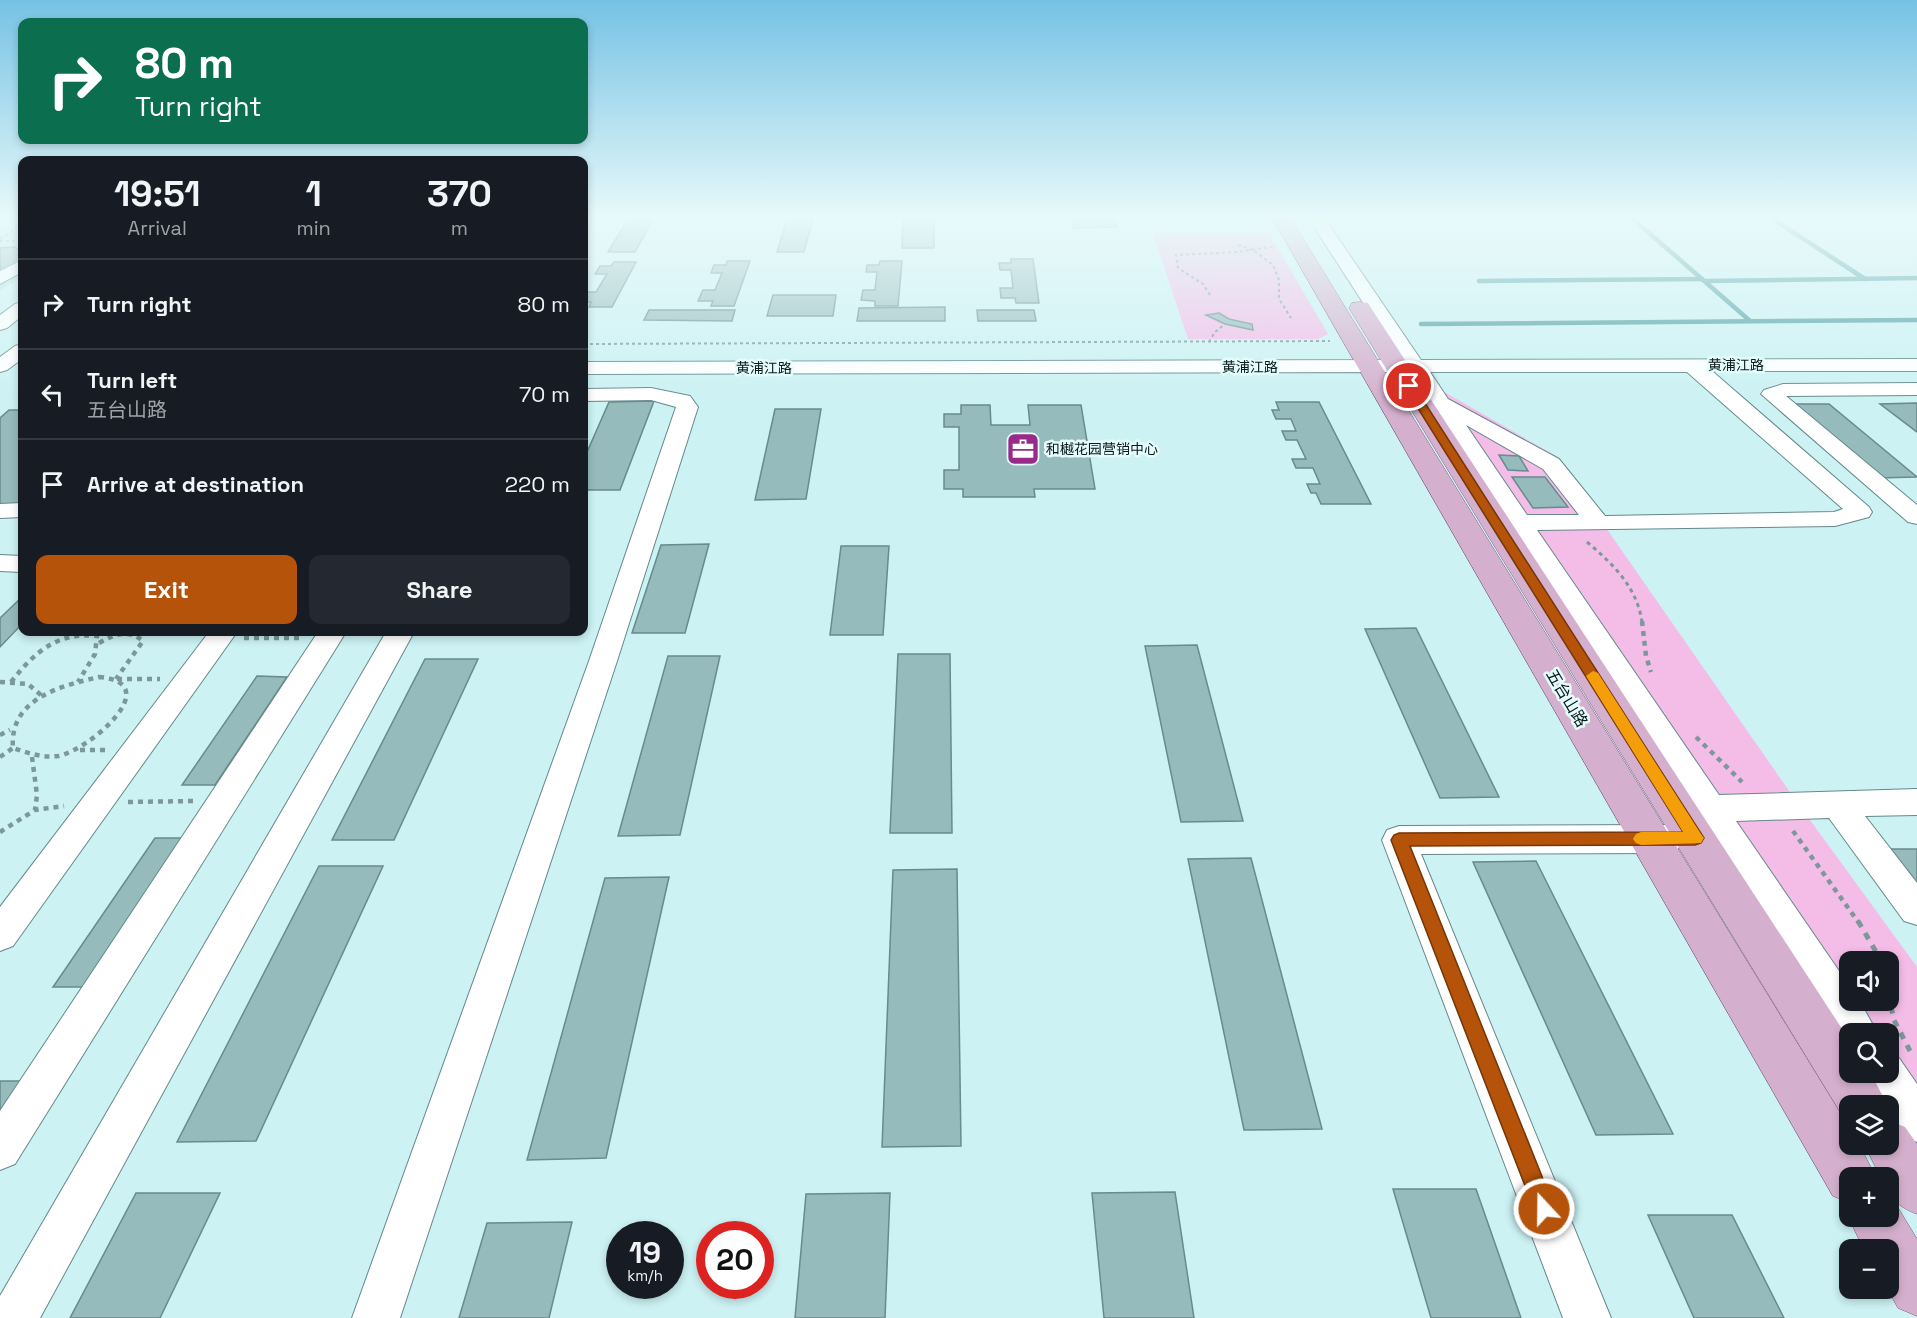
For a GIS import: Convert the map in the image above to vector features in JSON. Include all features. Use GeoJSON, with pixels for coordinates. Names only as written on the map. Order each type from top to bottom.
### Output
{"type":"FeatureCollection","features":[{"type":"Feature","properties":{"kind":"main road","name":"五台山路"},"geometry":{"type":"LineString","coordinates":[[1329,281],[1390,360],[1508,523],[1694,819],[1857,1095]]}},
{"type":"Feature","properties":{"kind":"main road","name":"五台山路"},"geometry":{"type":"LineString","coordinates":[[1340,281],[1390,360],[1650,839],[1844,1167]]}},
{"type":"Feature","properties":{"kind":"main road"},"geometry":{"type":"LineString","coordinates":[[1895,1155],[1917,1189]]}},
{"type":"Feature","properties":{"kind":"main road"},"geometry":{"type":"LineString","coordinates":[[1881,1227],[1917,1288]]}},
{"type":"Feature","properties":{"kind":"street"},"geometry":{"type":"LineString","coordinates":[[1349,281],[1390,360],[1440,403],[1551,464],[1598,523]]}},
{"type":"Feature","properties":{"kind":"street"},"geometry":{"type":"LineString","coordinates":[[0,324],[18,311]]}},
{"type":"Feature","properties":{"kind":"street","name":"黄浦江路"},"geometry":{"type":"LineString","coordinates":[[588,369],[1917,354]]}},
{"type":"Feature","properties":{"kind":"street","name":"黄浦江路"},"geometry":{"type":"LineString","coordinates":[[588,355],[1917,365]]}},
{"type":"Feature","properties":{"kind":"street"},"geometry":{"type":"LineString","coordinates":[[1440,403],[1508,523],[1835,519],[1860,512],[1692,365]]}},
{"type":"Feature","properties":{"kind":"street"},"geometry":{"type":"LineString","coordinates":[[1917,390],[1783,390],[1771,394],[1917,517]]}},
{"type":"Feature","properties":{"kind":"street"},"geometry":{"type":"LineString","coordinates":[[376,1318],[603,661],[687,407],[683,400],[651,394],[588,395]]}},
{"type":"Feature","properties":{"kind":"street"},"geometry":{"type":"LineString","coordinates":[[1892,495],[1917,491]]}},
{"type":"Feature","properties":{"kind":"street"},"geometry":{"type":"LineString","coordinates":[[0,511],[18,510]]}},
{"type":"Feature","properties":{"kind":"street"},"geometry":{"type":"LineString","coordinates":[[0,563],[18,564]]}},
{"type":"Feature","properties":{"kind":"street"},"geometry":{"type":"LineString","coordinates":[[0,935],[219,636]]}},
{"type":"Feature","properties":{"kind":"street"},"geometry":{"type":"LineString","coordinates":[[0,1149],[328,636]]}},
{"type":"Feature","properties":{"kind":"street"},"geometry":{"type":"LineString","coordinates":[[14,1318],[398,636]]}},
{"type":"Feature","properties":{"kind":"street"},"geometry":{"type":"LineString","coordinates":[[1587,1318],[1399,840],[1650,839],[1694,819],[1770,807],[1917,802]]}},
{"type":"Feature","properties":{"kind":"street"},"geometry":{"type":"LineString","coordinates":[[1838,805],[1917,910]]}},
{"type":"Feature","properties":{"kind":"street"},"geometry":{"type":"LineString","coordinates":[[1694,819],[1851,1023]]}},
{"type":"Feature","properties":{"kind":"street"},"geometry":{"type":"LineString","coordinates":[[1899,1066],[1917,1120]]}},
{"type":"Feature","properties":{"kind":"path"},"geometry":{"type":"LineString","coordinates":[[1197,281],[1203,284],[1210,295]]}},
{"type":"Feature","properties":{"kind":"path"},"geometry":{"type":"LineString","coordinates":[[1279,281],[1279,299],[1291,318]]}},
{"type":"Feature","properties":{"kind":"path"},"geometry":{"type":"LineString","coordinates":[[1209,342],[1215,332],[1225,324]]}},
{"type":"Feature","properties":{"kind":"path"},"geometry":{"type":"LineString","coordinates":[[588,344],[1327,342],[1333,335]]}},
{"type":"Feature","properties":{"kind":"path"},"geometry":{"type":"LineString","coordinates":[[1562,522],[1627,581],[1640,609],[1644,648],[1653,677]]}},
{"type":"Feature","properties":{"kind":"path"},"geometry":{"type":"LineString","coordinates":[[10,682],[36,652],[60,638],[74,636]]}},
{"type":"Feature","properties":{"kind":"path"},"geometry":{"type":"LineString","coordinates":[[78,682],[96,654],[99,643],[97,636]]}},
{"type":"Feature","properties":{"kind":"path"},"geometry":{"type":"LineString","coordinates":[[99,643],[114,636]]}},
{"type":"Feature","properties":{"kind":"path"},"geometry":{"type":"LineString","coordinates":[[116,679],[143,641],[137,636]]}},
{"type":"Feature","properties":{"kind":"path"},"geometry":{"type":"LineString","coordinates":[[116,679],[126,687],[128,693],[124,705],[101,733],[87,745],[54,756],[32,757],[13,748],[9,738],[10,730],[18,714],[40,695],[58,686],[99,677],[188,679]]}},
{"type":"Feature","properties":{"kind":"path"},"geometry":{"type":"LineString","coordinates":[[0,682],[28,684],[40,695]]}},
{"type":"Feature","properties":{"kind":"path"},"geometry":{"type":"LineString","coordinates":[[0,735],[10,730]]}},
{"type":"Feature","properties":{"kind":"path"},"geometry":{"type":"LineString","coordinates":[[1690,732],[1770,807],[1798,837],[1854,914],[1876,951]]}},
{"type":"Feature","properties":{"kind":"path"},"geometry":{"type":"LineString","coordinates":[[0,757],[13,748]]}},
{"type":"Feature","properties":{"kind":"path"},"geometry":{"type":"LineString","coordinates":[[32,757],[38,795],[35,810]]}},
{"type":"Feature","properties":{"kind":"path"},"geometry":{"type":"LineString","coordinates":[[0,832],[35,810],[97,802],[224,800]]}},
{"type":"Feature","properties":{"kind":"shaded area"},"geometry":{"type":"Polygon","coordinates":[[[0,281],[15,281],[0,291],[0,281]]]}},
{"type":"Feature","properties":{"kind":"shaded area"},"geometry":{"type":"Polygon","coordinates":[[[1169,281],[1297,281],[1328,334],[1318,339],[1188,339],[1169,281]]]}},
{"type":"Feature","properties":{"kind":"shaded area"},"geometry":{"type":"Polygon","coordinates":[[[1441,390],[1556,456],[1794,798],[1917,967],[1917,1092],[1899,1065],[1899,1023],[1870,1023],[1862,1011],[1899,1011],[1899,951],[1839,951],[1839,977],[1441,390]]]}},
{"type":"Feature","properties":{"kind":"building"},"geometry":{"type":"Polygon","coordinates":[[[603,281],[626,281],[612,307],[589,307],[591,302],[588,302],[588,292],[596,292],[603,281]]]}},
{"type":"Feature","properties":{"kind":"building"},"geometry":{"type":"Polygon","coordinates":[[[719,281],[743,281],[734,306],[711,306],[713,301],[698,301],[703,290],[715,290],[719,281]]]}},
{"type":"Feature","properties":{"kind":"building"},"geometry":{"type":"Polygon","coordinates":[[[876,281],[900,281],[898,306],[875,306],[875,301],[861,300],[863,290],[875,290],[876,281]]]}},
{"type":"Feature","properties":{"kind":"building"},"geometry":{"type":"Polygon","coordinates":[[[1012,281],[1036,281],[1039,303],[1016,303],[1015,298],[1001,298],[1000,288],[1013,288],[1012,281]]]}},
{"type":"Feature","properties":{"kind":"building"},"geometry":{"type":"Polygon","coordinates":[[[773,295],[836,295],[833,316],[767,316],[773,295]]]}},
{"type":"Feature","properties":{"kind":"building"},"geometry":{"type":"Polygon","coordinates":[[[945,307],[945,321],[857,321],[859,308],[945,307]]]}},
{"type":"Feature","properties":{"kind":"building"},"geometry":{"type":"Polygon","coordinates":[[[649,310],[735,310],[732,321],[644,320],[649,310]]]}},
{"type":"Feature","properties":{"kind":"building"},"geometry":{"type":"Polygon","coordinates":[[[977,310],[1034,310],[1036,321],[978,321],[977,310]]]}},
{"type":"Feature","properties":{"kind":"building"},"geometry":{"type":"Polygon","coordinates":[[[1219,313],[1229,319],[1252,324],[1253,330],[1225,324],[1206,315],[1219,313]]]}},
{"type":"Feature","properties":{"kind":"building"},"geometry":{"type":"Polygon","coordinates":[[[654,401],[620,490],[588,490],[588,450],[609,402],[654,401]]]}},
{"type":"Feature","properties":{"kind":"building"},"geometry":{"type":"Polygon","coordinates":[[[1276,402],[1319,402],[1371,504],[1321,504],[1316,493],[1311,493],[1307,484],[1320,484],[1313,468],[1296,468],[1292,459],[1306,459],[1297,440],[1286,440],[1282,431],[1296,431],[1291,419],[1276,419],[1272,410],[1279,410],[1276,402]]]}},
{"type":"Feature","properties":{"kind":"building"},"geometry":{"type":"Polygon","coordinates":[[[1917,403],[1917,432],[1880,404],[1917,403]]]}},
{"type":"Feature","properties":{"kind":"building"},"geometry":{"type":"Polygon","coordinates":[[[1791,404],[1829,404],[1917,477],[1877,478],[1791,404]]]}},
{"type":"Feature","properties":{"kind":"building"},"geometry":{"type":"Polygon","coordinates":[[[961,405],[990,405],[991,425],[1030,425],[1028,405],[1081,405],[1095,489],[1034,489],[1035,497],[963,497],[963,489],[944,489],[944,470],[959,470],[959,427],[944,427],[944,414],[961,414],[961,405]]]}},
{"type":"Feature","properties":{"kind":"building"},"geometry":{"type":"Polygon","coordinates":[[[775,409],[821,409],[806,499],[755,500],[775,409]]]}},
{"type":"Feature","properties":{"kind":"building"},"geometry":{"type":"Polygon","coordinates":[[[9,410],[18,410],[18,505],[0,505],[0,418],[9,410]]]}},
{"type":"Feature","properties":{"kind":"building"},"geometry":{"type":"Polygon","coordinates":[[[1499,455],[1519,456],[1528,471],[1508,470],[1499,455]]]}},
{"type":"Feature","properties":{"kind":"building"},"geometry":{"type":"Polygon","coordinates":[[[1512,477],[1545,477],[1568,507],[1533,508],[1512,477]]]}},
{"type":"Feature","properties":{"kind":"building"},"geometry":{"type":"Polygon","coordinates":[[[709,544],[685,633],[632,633],[661,545],[709,544]]]}},
{"type":"Feature","properties":{"kind":"building"},"geometry":{"type":"Polygon","coordinates":[[[841,546],[889,546],[883,635],[830,635],[841,546]]]}},
{"type":"Feature","properties":{"kind":"building"},"geometry":{"type":"Polygon","coordinates":[[[18,601],[18,628],[0,647],[0,618],[18,601]]]}},
{"type":"Feature","properties":{"kind":"building"},"geometry":{"type":"Polygon","coordinates":[[[1416,628],[1499,797],[1440,798],[1365,629],[1416,628]]]}},
{"type":"Feature","properties":{"kind":"building"},"geometry":{"type":"Polygon","coordinates":[[[1197,645],[1243,821],[1181,822],[1145,646],[1197,645]]]}},
{"type":"Feature","properties":{"kind":"building"},"geometry":{"type":"Polygon","coordinates":[[[898,654],[950,654],[952,833],[890,833],[898,654]]]}},
{"type":"Feature","properties":{"kind":"building"},"geometry":{"type":"Polygon","coordinates":[[[668,656],[720,656],[680,835],[618,836],[668,656]]]}},
{"type":"Feature","properties":{"kind":"building"},"geometry":{"type":"Polygon","coordinates":[[[425,659],[478,659],[394,840],[332,840],[425,659]]]}},
{"type":"Feature","properties":{"kind":"building"},"geometry":{"type":"Polygon","coordinates":[[[257,676],[287,677],[215,785],[182,785],[257,676]]]}},
{"type":"Feature","properties":{"kind":"building"},"geometry":{"type":"Polygon","coordinates":[[[155,838],[189,838],[92,987],[53,987],[155,838]]]}},
{"type":"Feature","properties":{"kind":"building"},"geometry":{"type":"Polygon","coordinates":[[[1881,849],[1917,849],[1917,896],[1881,849]]]}},
{"type":"Feature","properties":{"kind":"building"},"geometry":{"type":"Polygon","coordinates":[[[1251,858],[1322,1129],[1244,1130],[1188,859],[1251,858]]]}},
{"type":"Feature","properties":{"kind":"building"},"geometry":{"type":"Polygon","coordinates":[[[1536,861],[1673,1134],[1596,1135],[1473,862],[1536,861]]]}},
{"type":"Feature","properties":{"kind":"building"},"geometry":{"type":"Polygon","coordinates":[[[319,866],[383,866],[256,1141],[177,1142],[319,866]]]}},
{"type":"Feature","properties":{"kind":"building"},"geometry":{"type":"Polygon","coordinates":[[[957,869],[961,1146],[882,1147],[893,870],[957,869]]]}},
{"type":"Feature","properties":{"kind":"building"},"geometry":{"type":"Polygon","coordinates":[[[669,877],[606,1158],[527,1160],[605,878],[669,877]]]}},
{"type":"Feature","properties":{"kind":"building"},"geometry":{"type":"Polygon","coordinates":[[[0,1081],[37,1081],[0,1138],[0,1081]]]}},
{"type":"Feature","properties":{"kind":"building"},"geometry":{"type":"Polygon","coordinates":[[[1393,1189],[1476,1189],[1521,1318],[1431,1318],[1393,1189]]]}},
{"type":"Feature","properties":{"kind":"building"},"geometry":{"type":"Polygon","coordinates":[[[1175,1192],[1194,1318],[1104,1318],[1092,1193],[1175,1192]]]}},
{"type":"Feature","properties":{"kind":"building"},"geometry":{"type":"Polygon","coordinates":[[[136,1193],[220,1193],[160,1318],[70,1318],[136,1193]]]}},
{"type":"Feature","properties":{"kind":"building"},"geometry":{"type":"Polygon","coordinates":[[[890,1193],[885,1318],[795,1318],[806,1194],[890,1193]]]}},
{"type":"Feature","properties":{"kind":"building"},"geometry":{"type":"Polygon","coordinates":[[[1648,1215],[1732,1215],[1784,1318],[1694,1318],[1648,1215]]]}},
{"type":"Feature","properties":{"kind":"building"},"geometry":{"type":"Polygon","coordinates":[[[572,1222],[549,1318],[459,1318],[487,1223],[572,1222]]]}},
{"type":"Feature","properties":{"kind":"waterway"},"geometry":{"type":"LineString","coordinates":[[1479,281],[1534,281]]}},
{"type":"Feature","properties":{"kind":"waterway"},"geometry":{"type":"LineString","coordinates":[[1704,281],[1749,320]]}},
{"type":"Feature","properties":{"kind":"waterway"},"geometry":{"type":"LineString","coordinates":[[1705,281],[1740,281]]}},
{"type":"Feature","properties":{"kind":"waterway"},"geometry":{"type":"LineString","coordinates":[[1421,324],[1917,320]]}},
{"type":"Feature","properties":{"kind":"slow traffic"},"geometry":{"type":"LineString","coordinates":[[1593,676],[1695,838],[1641,839]]}},
{"type":"Feature","properties":{"kind":"place","name":"和樾花园营销中心"},"geometry":{"type":"Point","coordinates":[1023,449]}},
{"type":"Feature","properties":{"kind":"route"},"geometry":{"type":"LineString","coordinates":[[1409,386],[1695,838],[1399,840],[1544,1209]]}}]}
